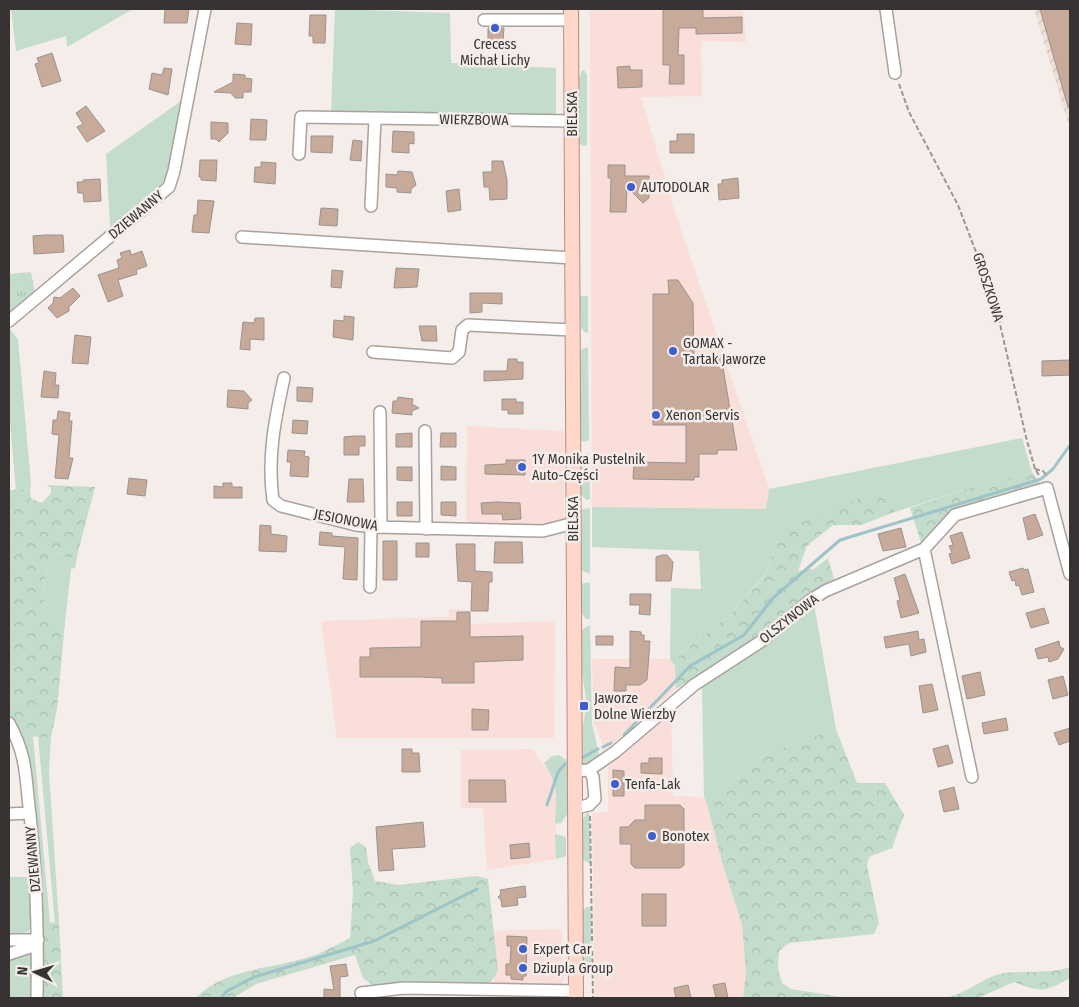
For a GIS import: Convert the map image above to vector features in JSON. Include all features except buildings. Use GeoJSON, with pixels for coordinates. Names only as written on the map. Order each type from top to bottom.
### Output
{"type":"FeatureCollection","features":[{"type":"Feature","properties":{"kind":"main road","name":"BIELSKA"},"geometry":{"type":"LineString","coordinates":[[571,14],[576,994]]}},
{"type":"Feature","properties":{"kind":"street","name":"DZIEWANNY"},"geometry":{"type":"LineString","coordinates":[[9,321],[169,187],[174,172],[205,9]]}},
{"type":"Feature","properties":{"kind":"street"},"geometry":{"type":"LineString","coordinates":[[886,9],[895,73]]}},
{"type":"Feature","properties":{"kind":"street"},"geometry":{"type":"LineString","coordinates":[[484,20],[571,14]]}},
{"type":"Feature","properties":{"kind":"street","name":"WIERZBOWA"},"geometry":{"type":"LineString","coordinates":[[299,154],[301,117],[572,121]]}},
{"type":"Feature","properties":{"kind":"street"},"geometry":{"type":"LineString","coordinates":[[371,206],[376,119]]}},
{"type":"Feature","properties":{"kind":"street"},"geometry":{"type":"LineString","coordinates":[[242,236],[572,258]]}},
{"type":"Feature","properties":{"kind":"street"},"geometry":{"type":"LineString","coordinates":[[373,352],[452,358],[459,352],[462,330],[468,325],[572,330]]}},
{"type":"Feature","properties":{"kind":"street","name":"JESIONOWA"},"geometry":{"type":"LineString","coordinates":[[284,378],[272,432],[270,479],[273,500],[281,506],[376,527],[543,531],[574,523]]}},
{"type":"Feature","properties":{"kind":"street"},"geometry":{"type":"LineString","coordinates":[[370,587],[376,527],[380,412]]}},
{"type":"Feature","properties":{"kind":"street"},"geometry":{"type":"LineString","coordinates":[[426,431],[426,528]]}},
{"type":"Feature","properties":{"kind":"street"},"geometry":{"type":"LineString","coordinates":[[1047,488],[1070,574]]}},
{"type":"Feature","properties":{"kind":"street","name":"OLSZYNOWA"},"geometry":{"type":"LineString","coordinates":[[589,770],[615,752],[694,685],[763,640],[808,602],[845,582],[924,549],[955,514],[1047,488]]}},
{"type":"Feature","properties":{"kind":"street"},"geometry":{"type":"LineString","coordinates":[[924,549],[972,777]]}},
{"type":"Feature","properties":{"kind":"street","name":"DZIEWANNY"},"geometry":{"type":"LineString","coordinates":[[9,723],[24,755],[30,813],[36,885],[38,940],[37,998]]}},
{"type":"Feature","properties":{"kind":"street"},"geometry":{"type":"LineString","coordinates":[[574,771],[589,770],[593,777],[595,799],[590,805],[575,808]]}},
{"type":"Feature","properties":{"kind":"street"},"geometry":{"type":"LineString","coordinates":[[9,814],[30,813]]}},
{"type":"Feature","properties":{"kind":"street"},"geometry":{"type":"LineString","coordinates":[[9,940],[38,940]]}},
{"type":"Feature","properties":{"kind":"street"},"geometry":{"type":"LineString","coordinates":[[9,954],[30,947],[38,940]]}},
{"type":"Feature","properties":{"kind":"street"},"geometry":{"type":"LineString","coordinates":[[360,991],[404,988],[576,994]]}},
{"type":"Feature","properties":{"kind":"path","name":"GROSZKOWA"},"geometry":{"type":"LineString","coordinates":[[895,73],[909,112],[958,205],[996,307],[1035,469],[1047,488]]}},
{"type":"Feature","properties":{"kind":"path"},"geometry":{"type":"LineString","coordinates":[[1035,469],[1043,471]]}},
{"type":"Feature","properties":{"kind":"path"},"geometry":{"type":"LineString","coordinates":[[590,805],[593,998]]}},
{"type":"Feature","properties":{"kind":"shaded area"},"geometry":{"type":"Polygon","coordinates":[[[590,9],[743,9],[746,42],[701,41],[702,96],[641,97],[677,218],[769,489],[766,509],[592,507],[590,9]]]}},
{"type":"Feature","properties":{"kind":"shaded area"},"geometry":{"type":"Polygon","coordinates":[[[1034,9],[1070,9],[1070,123],[1068,123],[1034,9]]]}},
{"type":"Feature","properties":{"kind":"shaded area"},"geometry":{"type":"Polygon","coordinates":[[[467,426],[564,431],[564,520],[543,528],[466,527],[467,426]]]}},
{"type":"Feature","properties":{"kind":"shaded area"},"geometry":{"type":"Polygon","coordinates":[[[449,609],[469,610],[471,624],[555,621],[554,738],[337,738],[321,621],[449,617],[449,609]]]}},
{"type":"Feature","properties":{"kind":"shaded area"},"geometry":{"type":"Polygon","coordinates":[[[592,659],[670,659],[675,666],[676,689],[605,750],[594,724],[592,659]]]}},
{"type":"Feature","properties":{"kind":"shaded area"},"geometry":{"type":"Polygon","coordinates":[[[671,712],[673,796],[704,797],[707,804],[722,862],[742,924],[746,973],[743,998],[595,998],[592,813],[608,812],[608,764],[671,712]]]}},
{"type":"Feature","properties":{"kind":"shaded area"},"geometry":{"type":"Polygon","coordinates":[[[532,749],[553,777],[556,799],[556,859],[487,870],[483,808],[461,808],[461,750],[532,749]]]}},
{"type":"Feature","properties":{"kind":"shaded area"},"geometry":{"type":"Polygon","coordinates":[[[562,929],[564,980],[559,986],[494,985],[492,931],[562,929]]]}},
{"type":"Feature","properties":{"kind":"green space"},"geometry":{"type":"Polygon","coordinates":[[[11,9],[133,9],[67,47],[66,36],[16,51],[11,9]]]}},
{"type":"Feature","properties":{"kind":"green space"},"geometry":{"type":"Polygon","coordinates":[[[335,9],[450,13],[451,63],[556,68],[556,117],[331,113],[335,9]]]}},
{"type":"Feature","properties":{"kind":"green space"},"geometry":{"type":"Polygon","coordinates":[[[191,48],[169,172],[165,181],[107,234],[103,232],[110,227],[106,154],[181,101],[191,48]]]}},
{"type":"Feature","properties":{"kind":"green space"},"geometry":{"type":"Polygon","coordinates":[[[584,70],[587,75],[587,145],[584,146],[579,144],[578,140],[578,82],[584,70]]]}},
{"type":"Feature","properties":{"kind":"green space"},"geometry":{"type":"Polygon","coordinates":[[[31,272],[35,293],[10,315],[9,274],[31,272]]]}},
{"type":"Feature","properties":{"kind":"green space"},"geometry":{"type":"Polygon","coordinates":[[[579,296],[588,296],[588,333],[584,332],[581,328],[579,296]]]}},
{"type":"Feature","properties":{"kind":"green space"},"geometry":{"type":"Polygon","coordinates":[[[9,328],[18,339],[30,489],[16,490],[9,411],[9,328]]]}},
{"type":"Feature","properties":{"kind":"green space"},"geometry":{"type":"Polygon","coordinates":[[[588,347],[589,440],[583,442],[579,438],[578,356],[582,349],[588,347]]]}},
{"type":"Feature","properties":{"kind":"green space"},"geometry":{"type":"Polygon","coordinates":[[[1022,438],[1032,472],[972,487],[895,512],[892,499],[775,548],[764,576],[728,617],[680,654],[675,666],[670,659],[671,588],[701,589],[699,551],[592,547],[592,507],[766,509],[769,489],[1022,438]]]}},
{"type":"Feature","properties":{"kind":"green space"},"geometry":{"type":"Polygon","coordinates":[[[589,453],[590,499],[586,500],[579,492],[579,460],[582,455],[589,453]]]}},
{"type":"Feature","properties":{"kind":"green space"},"geometry":{"type":"Polygon","coordinates":[[[1032,472],[1041,485],[957,509],[942,519],[922,546],[910,508],[972,487],[1032,472]]]}},
{"type":"Feature","properties":{"kind":"green space"},"geometry":{"type":"Polygon","coordinates":[[[47,485],[95,487],[78,552],[73,557],[65,557],[58,553],[53,557],[44,581],[44,599],[48,613],[53,618],[65,622],[57,709],[51,737],[20,736],[9,714],[9,490],[30,489],[31,499],[42,503],[51,493],[51,488],[47,485]]]}},
{"type":"Feature","properties":{"kind":"green space"},"geometry":{"type":"Polygon","coordinates":[[[863,497],[892,499],[895,512],[861,525],[833,525],[807,546],[798,571],[814,569],[828,558],[834,579],[761,635],[676,689],[675,666],[680,654],[728,617],[764,577],[775,548],[793,526],[863,497]]]}},
{"type":"Feature","properties":{"kind":"green space"},"geometry":{"type":"Polygon","coordinates":[[[590,508],[590,574],[580,570],[579,514],[582,509],[590,508]]]}},
{"type":"Feature","properties":{"kind":"green space"},"geometry":{"type":"Polygon","coordinates":[[[78,552],[75,568],[71,569],[65,622],[53,618],[48,613],[44,599],[46,572],[52,557],[57,553],[65,557],[73,557],[78,552]]]}},
{"type":"Feature","properties":{"kind":"green space"},"geometry":{"type":"Polygon","coordinates":[[[590,582],[590,619],[586,619],[580,611],[580,584],[590,582]]]}},
{"type":"Feature","properties":{"kind":"green space"},"geometry":{"type":"Polygon","coordinates":[[[814,604],[836,729],[767,753],[707,804],[704,797],[702,686],[814,604]]]}},
{"type":"Feature","properties":{"kind":"green space"},"geometry":{"type":"Polygon","coordinates":[[[590,625],[592,724],[600,758],[597,762],[583,765],[581,744],[586,701],[579,645],[583,629],[590,625]]]}},
{"type":"Feature","properties":{"kind":"green space"},"geometry":{"type":"Polygon","coordinates":[[[836,729],[857,783],[885,783],[904,815],[892,848],[869,857],[867,865],[879,923],[874,934],[789,943],[779,951],[778,969],[782,983],[791,989],[848,998],[743,998],[746,973],[742,924],[722,862],[707,804],[767,753],[836,729]]]}},
{"type":"Feature","properties":{"kind":"green space"},"geometry":{"type":"Polygon","coordinates":[[[20,736],[33,736],[50,923],[41,922],[20,736]]]}},
{"type":"Feature","properties":{"kind":"green space"},"geometry":{"type":"Polygon","coordinates":[[[38,736],[51,737],[49,773],[59,923],[55,923],[38,736]]]}},
{"type":"Feature","properties":{"kind":"green space"},"geometry":{"type":"Polygon","coordinates":[[[559,755],[568,761],[568,813],[561,823],[555,824],[556,792],[552,778],[544,763],[552,756],[559,755]]]}},
{"type":"Feature","properties":{"kind":"green space"},"geometry":{"type":"Polygon","coordinates":[[[589,812],[591,865],[581,858],[580,839],[582,821],[589,812]]]}},
{"type":"Feature","properties":{"kind":"green space"},"geometry":{"type":"Polygon","coordinates":[[[555,834],[566,837],[566,856],[556,859],[555,834]]]}},
{"type":"Feature","properties":{"kind":"green space"},"geometry":{"type":"Polygon","coordinates":[[[358,842],[366,847],[368,862],[375,881],[399,885],[476,876],[488,879],[498,971],[491,982],[483,985],[377,988],[363,978],[355,955],[256,984],[233,998],[195,998],[223,979],[318,954],[350,938],[353,891],[350,848],[358,842]]]}},
{"type":"Feature","properties":{"kind":"green space"},"geometry":{"type":"Polygon","coordinates":[[[9,877],[33,877],[33,922],[28,932],[9,936],[9,877]]]}},
{"type":"Feature","properties":{"kind":"green space"},"geometry":{"type":"Polygon","coordinates":[[[591,907],[591,963],[582,960],[582,910],[591,907]]]}},
{"type":"Feature","properties":{"kind":"green space"},"geometry":{"type":"Polygon","coordinates":[[[41,922],[59,923],[63,998],[40,998],[41,922]]]}},
{"type":"Feature","properties":{"kind":"green space"},"geometry":{"type":"Polygon","coordinates":[[[34,952],[34,998],[9,998],[9,957],[34,952]]]}},
{"type":"Feature","properties":{"kind":"green space"},"geometry":{"type":"Polygon","coordinates":[[[1070,967],[1070,978],[1048,988],[1031,988],[1014,982],[978,998],[944,998],[1001,974],[1060,970],[1070,967]]]}},
{"type":"Feature","properties":{"kind":"waterway"},"geometry":{"type":"LineString","coordinates":[[624,735],[690,666],[744,635],[773,598],[840,540],[1041,479],[1053,469],[1070,445]]}},
{"type":"Feature","properties":{"kind":"waterway"},"geometry":{"type":"LineString","coordinates":[[603,747],[611,743]]}},
{"type":"Feature","properties":{"kind":"waterway"},"geometry":{"type":"LineString","coordinates":[[582,758],[598,749]]}},
{"type":"Feature","properties":{"kind":"waterway"},"geometry":{"type":"LineString","coordinates":[[547,805],[558,772],[565,764]]}},
{"type":"Feature","properties":{"kind":"waterway"},"geometry":{"type":"LineString","coordinates":[[221,998],[227,991],[254,977],[374,941],[477,889]]}},
{"type":"Feature","properties":{"kind":"waterway"},"geometry":{"type":"LineString","coordinates":[[755,998],[760,998]]}},
{"type":"Feature","properties":{"kind":"place","name":"Crecess Michał Lichy"},"geometry":{"type":"Point","coordinates":[495,28]}},
{"type":"Feature","properties":{"kind":"place","name":"AUTODOLAR"},"geometry":{"type":"Point","coordinates":[631,187]}},
{"type":"Feature","properties":{"kind":"place","name":"GOMAX - Tartak Jaworze"},"geometry":{"type":"Point","coordinates":[673,351]}},
{"type":"Feature","properties":{"kind":"place","name":"Xenon Servis"},"geometry":{"type":"Point","coordinates":[656,415]}},
{"type":"Feature","properties":{"kind":"place","name":"1Y Monika Pustelnik Auto-Części"},"geometry":{"type":"Point","coordinates":[522,467]}},
{"type":"Feature","properties":{"kind":"place","name":"Jaworze Dolne Wierzby"},"geometry":{"type":"Point","coordinates":[584,706]}},
{"type":"Feature","properties":{"kind":"place","name":"Tenfa-Lak"},"geometry":{"type":"Point","coordinates":[615,784]}},
{"type":"Feature","properties":{"kind":"place","name":"Bonotex"},"geometry":{"type":"Point","coordinates":[652,836]}},
{"type":"Feature","properties":{"kind":"place","name":"Expert Car"},"geometry":{"type":"Point","coordinates":[523,949]}},
{"type":"Feature","properties":{"kind":"place","name":"Dziupla Group"},"geometry":{"type":"Point","coordinates":[523,968]}}]}
